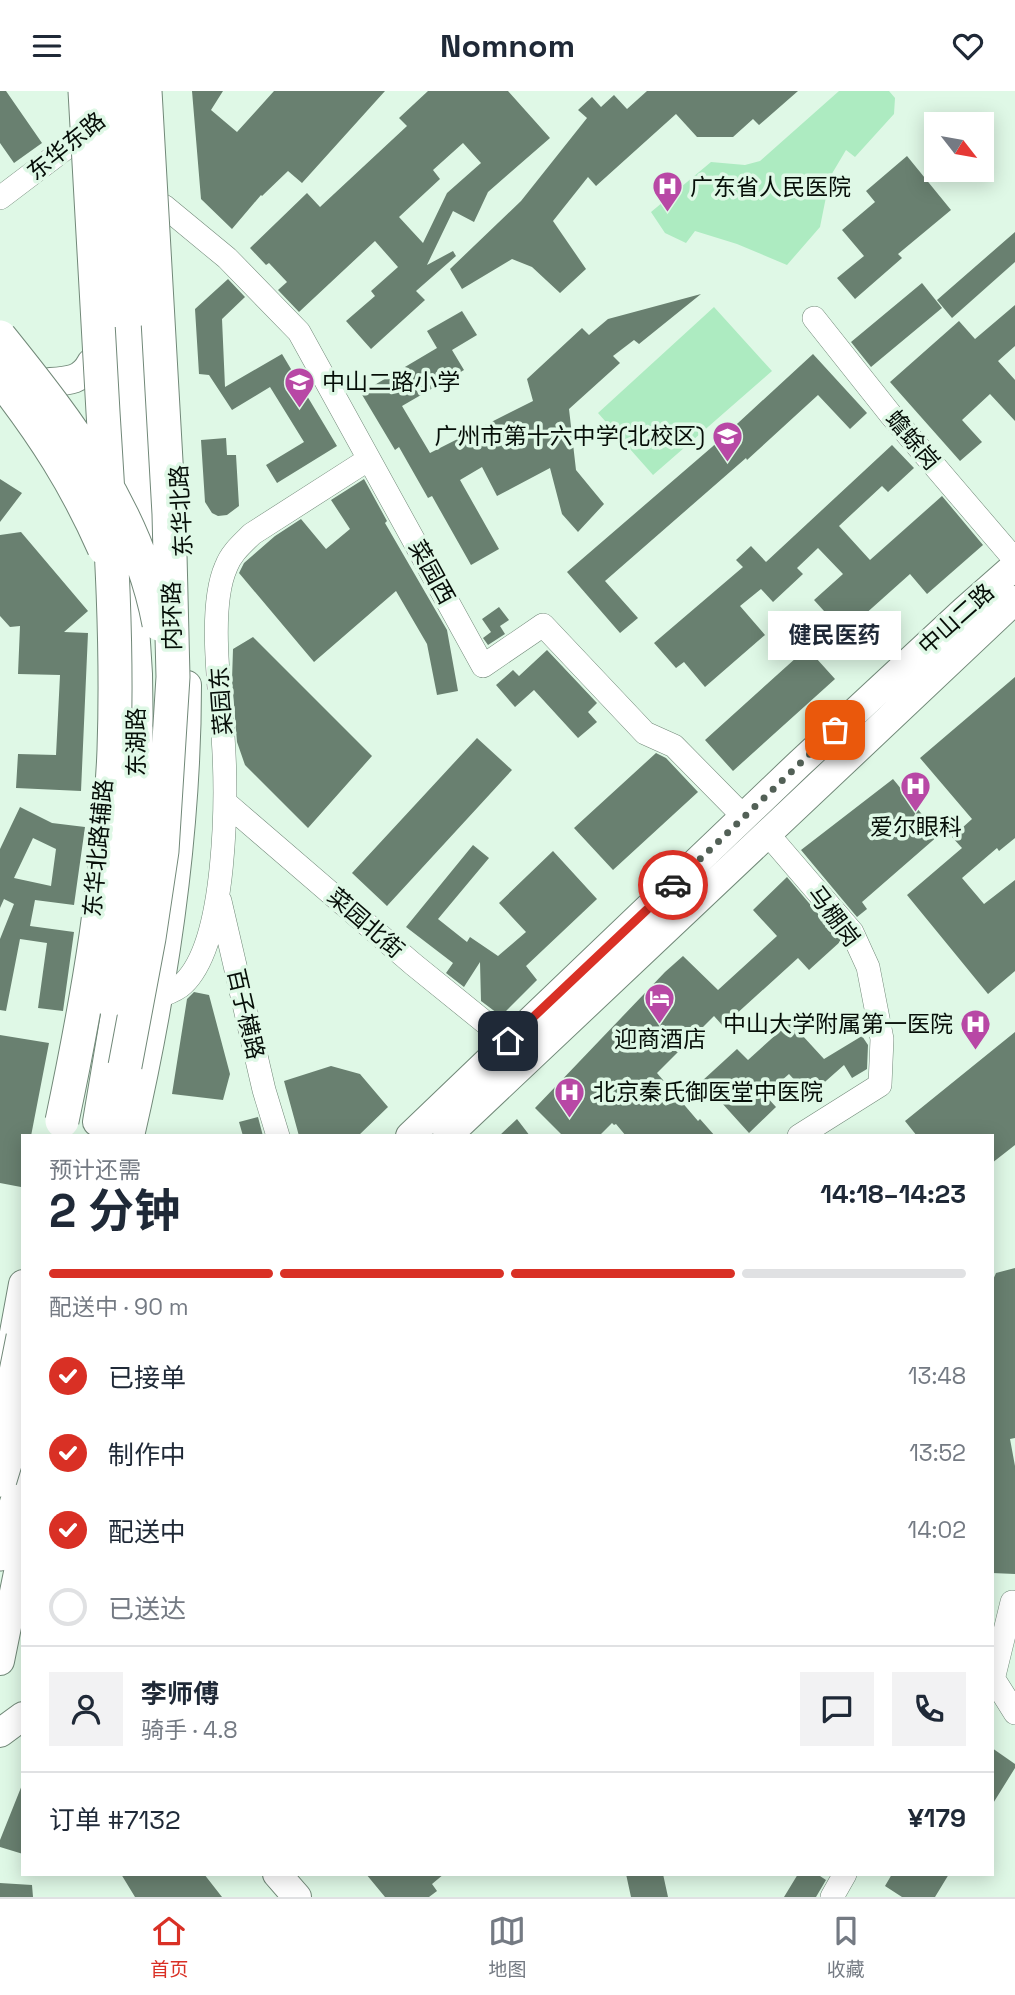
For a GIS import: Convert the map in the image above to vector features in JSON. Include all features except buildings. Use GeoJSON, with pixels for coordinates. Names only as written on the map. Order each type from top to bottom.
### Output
{"type":"FeatureCollection","features":[{"type":"Feature","properties":{"kind":"highway"},"geometry":{"type":"LineString","coordinates":[[60,1134],[101,912],[110,823],[116,682],[113,574],[85,91]]}},
{"type":"Feature","properties":{"kind":"highway","name":"内环路"},"geometry":{"type":"LineString","coordinates":[[110,1134],[139,996],[156,894],[162,851],[171,727],[173,628],[169,514],[145,91]]}},
{"type":"Feature","properties":{"kind":"highway","name":"东湖路"},"geometry":{"type":"LineString","coordinates":[[0,337],[87,450],[112,493],[135,542],[145,568],[161,633],[167,668],[171,727]]}},
{"type":"Feature","properties":{"kind":"highway","name":"东湖路"},"geometry":{"type":"LineString","coordinates":[[0,377],[50,445],[89,511],[117,579],[128,621],[133,656],[137,721],[130,855],[114,976],[82,1134]]}},
{"type":"Feature","properties":{"kind":"highway"},"geometry":{"type":"LineString","coordinates":[[0,1452],[21,1347]]}},
{"type":"Feature","properties":{"kind":"highway"},"geometry":{"type":"LineString","coordinates":[[0,1480],[21,1409]]}},
{"type":"Feature","properties":{"kind":"highway"},"geometry":{"type":"LineString","coordinates":[[0,1554],[21,1489]]}},
{"type":"Feature","properties":{"kind":"main road"},"geometry":{"type":"LineString","coordinates":[[74,91],[87,132],[80,193],[95,443],[106,556]]}},
{"type":"Feature","properties":{"kind":"main road"},"geometry":{"type":"LineString","coordinates":[[104,91],[151,529],[153,697],[150,850],[155,873],[172,910]]}},
{"type":"Feature","properties":{"kind":"main road"},"geometry":{"type":"LineString","coordinates":[[94,1134],[120,991],[137,805],[138,674],[120,611],[126,487],[127,91]]}},
{"type":"Feature","properties":{"kind":"main road","name":"东华北路"},"geometry":{"type":"LineString","coordinates":[[130,1134],[160,996],[186,770],[187,641],[157,91]]}},
{"type":"Feature","properties":{"kind":"main road"},"geometry":{"type":"LineString","coordinates":[[80,193],[107,183],[132,178],[156,180],[163,195]]}},
{"type":"Feature","properties":{"kind":"main road"},"geometry":{"type":"LineString","coordinates":[[0,321],[95,443],[151,529],[187,641]]}},
{"type":"Feature","properties":{"kind":"main road"},"geometry":{"type":"LineString","coordinates":[[50,382],[74,380],[87,371],[92,363]]}},
{"type":"Feature","properties":{"kind":"main road"},"geometry":{"type":"LineString","coordinates":[[0,377],[73,474],[100,530],[106,556]]}},
{"type":"Feature","properties":{"kind":"main road","name":"东华北路辅路"},"geometry":{"type":"LineString","coordinates":[[52,1134],[79,1009],[95,893],[108,707],[120,611],[106,556]]}},
{"type":"Feature","properties":{"kind":"main road","name":"中山二路"},"geometry":{"type":"LineString","coordinates":[[449,1134],[755,824],[910,660],[1015,566]]}},
{"type":"Feature","properties":{"kind":"main road","name":"中山二路"},"geometry":{"type":"LineString","coordinates":[[412,1134],[508,1041],[1015,600]]}},
{"type":"Feature","properties":{"kind":"main road"},"geometry":{"type":"LineString","coordinates":[[149,817],[177,866]]}},
{"type":"Feature","properties":{"kind":"main road"},"geometry":{"type":"LineString","coordinates":[[130,893],[136,985],[144,993],[160,996]]}},
{"type":"Feature","properties":{"kind":"main road"},"geometry":{"type":"LineString","coordinates":[[79,1009],[120,991]]}},
{"type":"Feature","properties":{"kind":"main road"},"geometry":{"type":"LineString","coordinates":[[74,1036],[110,1045],[130,1055],[146,1068]]}},
{"type":"Feature","properties":{"kind":"main road"},"geometry":{"type":"LineString","coordinates":[[0,1411],[21,1295]]}},
{"type":"Feature","properties":{"kind":"main road"},"geometry":{"type":"LineString","coordinates":[[0,1436],[21,1414]]}},
{"type":"Feature","properties":{"kind":"main road"},"geometry":{"type":"LineString","coordinates":[[0,1520],[21,1456]]}},
{"type":"Feature","properties":{"kind":"main road"},"geometry":{"type":"LineString","coordinates":[[0,1661],[21,1558]]}},
{"type":"Feature","properties":{"kind":"main road"},"geometry":{"type":"LineString","coordinates":[[0,1669],[21,1634]]}},
{"type":"Feature","properties":{"kind":"main road"},"geometry":{"type":"LineString","coordinates":[[0,1733],[21,1717]]}},
{"type":"Feature","properties":{"kind":"main road"},"geometry":{"type":"LineString","coordinates":[[279,1876],[297,1897]]}},
{"type":"Feature","properties":{"kind":"main road"},"geometry":{"type":"LineString","coordinates":[[297,1876],[314,1897]]}},
{"type":"Feature","properties":{"kind":"street"},"geometry":{"type":"LineString","coordinates":[[87,132],[96,91]]}},
{"type":"Feature","properties":{"kind":"street","name":"东华东路"},"geometry":{"type":"LineString","coordinates":[[0,198],[87,132],[127,91]]}},
{"type":"Feature","properties":{"kind":"street"},"geometry":{"type":"LineString","coordinates":[[137,91],[159,135]]}},
{"type":"Feature","properties":{"kind":"street","name":"菜园西"},"geometry":{"type":"LineString","coordinates":[[163,195],[299,332],[483,666],[543,625],[645,733],[674,746],[755,824]]}},
{"type":"Feature","properties":{"kind":"street","name":"蟾蜍岗"},"geometry":{"type":"LineString","coordinates":[[814,319],[891,415],[1015,561]]}},
{"type":"Feature","properties":{"kind":"street","name":"菜园东"},"geometry":{"type":"LineString","coordinates":[[160,996],[184,984],[201,955],[218,892],[226,803],[217,627],[221,582],[226,566],[236,549],[252,534],[369,459]]}},
{"type":"Feature","properties":{"kind":"street","name":"菜园北街"},"geometry":{"type":"LineString","coordinates":[[226,803],[413,964],[508,1041]]}},
{"type":"Feature","properties":{"kind":"street","name":"马棚岗"},"geometry":{"type":"LineString","coordinates":[[755,824],[852,932],[868,967],[882,1039],[880,1085],[802,1134]]}},
{"type":"Feature","properties":{"kind":"street","name":"百子横路"},"geometry":{"type":"LineString","coordinates":[[218,892],[264,1090],[277,1134]]}},
{"type":"Feature","properties":{"kind":"street"},"geometry":{"type":"LineString","coordinates":[[994,1677],[1006,1600]]}},
{"type":"Feature","properties":{"kind":"street"},"geometry":{"type":"LineString","coordinates":[[994,1684],[1015,1713]]}},
{"type":"Feature","properties":{"kind":"street"},"geometry":{"type":"LineString","coordinates":[[832,1897],[844,1876]]}},
{"type":"Feature","properties":{"kind":"green space"},"geometry":{"type":"Polygon","coordinates":[[[839,91],[889,91],[895,98],[894,114],[855,157],[846,150],[830,177],[820,227],[787,265],[737,244],[695,231],[686,243],[665,233],[651,212],[711,162],[745,165],[760,161],[839,91]]]}},
{"type":"Feature","properties":{"kind":"green space"},"geometry":{"type":"Polygon","coordinates":[[[714,307],[772,371],[653,475],[598,413],[714,307]]]}},
{"type":"Feature","properties":{"kind":"way so far"},"geometry":{"type":"LineString","coordinates":[[673,885],[835,730]]}},
{"type":"Feature","properties":{"kind":"place","name":"广东省人民医院"},"geometry":{"type":"Point","coordinates":[667,214]}},
{"type":"Feature","properties":{"kind":"place","name":"中山二路小学"},"geometry":{"type":"Point","coordinates":[299,409]}},
{"type":"Feature","properties":{"kind":"place","name":"广州市第十六中学(北校区)"},"geometry":{"type":"Point","coordinates":[728,463]}},
{"type":"Feature","properties":{"kind":"place","name":"健民医药"},"geometry":{"type":"Point","coordinates":[835,730]}},
{"type":"Feature","properties":{"kind":"place","name":"爱尔眼科"},"geometry":{"type":"Point","coordinates":[916,813]}},
{"type":"Feature","properties":{"kind":"place","name":"迎商酒店"},"geometry":{"type":"Point","coordinates":[660,1025]}},
{"type":"Feature","properties":{"kind":"place","name":"中山大学附属第一医院"},"geometry":{"type":"Point","coordinates":[976,1051]}},
{"type":"Feature","properties":{"kind":"place","name":"北京秦氏御医堂中医院"},"geometry":{"type":"Point","coordinates":[570,1119]}},
{"type":"Feature","properties":{"kind":"route"},"geometry":{"type":"LineString","coordinates":[[508,1041],[673,885]]}}]}
